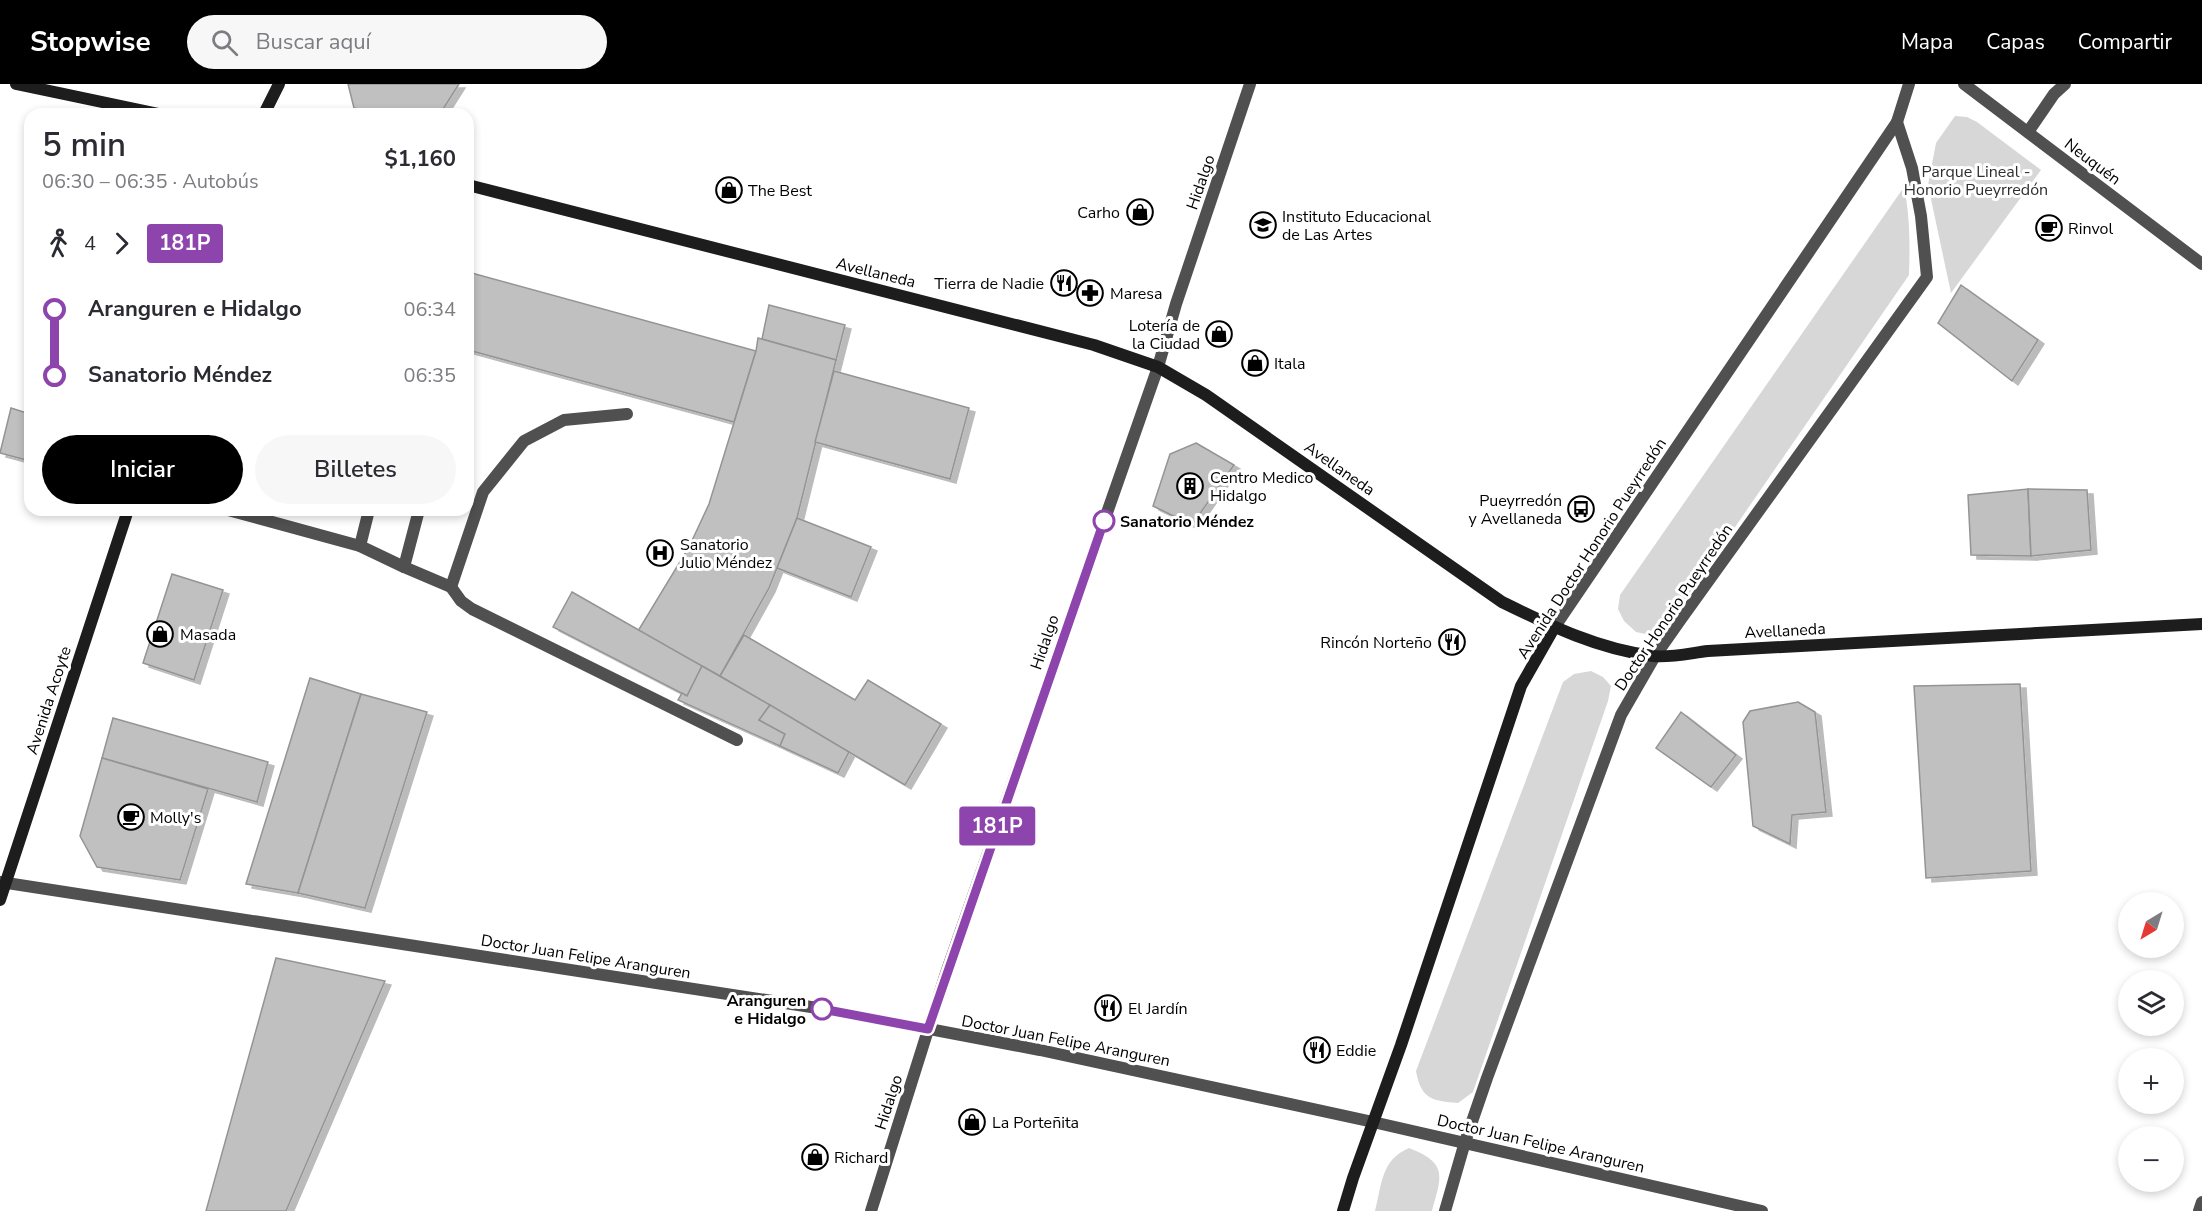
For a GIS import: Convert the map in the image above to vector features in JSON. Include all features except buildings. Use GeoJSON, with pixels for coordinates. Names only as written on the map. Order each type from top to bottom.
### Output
{"type":"FeatureCollection","features":[{"type":"Feature","properties":{"kind":"street"},"geometry":{"type":"LineString","coordinates":[[16,84],[130,108]]}},
{"type":"Feature","properties":{"kind":"street"},"geometry":{"type":"LineString","coordinates":[[267,108],[279,84]]}},
{"type":"Feature","properties":{"kind":"street","name":"Hidalgo"},"geometry":{"type":"LineString","coordinates":[[871,1211],[928,1029],[1158,367],[1176,304],[1250,84]]}},
{"type":"Feature","properties":{"kind":"street","name":"Avenida Doctor Honorio Pueyrredón"},"geometry":{"type":"LineString","coordinates":[[1343,1211],[1521,686],[1554,628],[1897,122],[1909,84]]}},
{"type":"Feature","properties":{"kind":"street","name":"Neuquén"},"geometry":{"type":"LineString","coordinates":[[1964,84],[2202,264]]}},
{"type":"Feature","properties":{"kind":"street"},"geometry":{"type":"LineString","coordinates":[[2028,132],[2054,94],[2065,84]]}},
{"type":"Feature","properties":{"kind":"street","name":"Doctor Honorio Pueyrredón"},"geometry":{"type":"LineString","coordinates":[[1445,1211],[1465,1142],[1621,715],[1655,656],[1927,277],[1912,168],[1897,122]]}},
{"type":"Feature","properties":{"kind":"street","name":"Avellaneda"},"geometry":{"type":"LineString","coordinates":[[474,187],[1094,345],[1158,367],[1206,395],[1502,602],[1554,628],[1592,643],[1655,656],[1708,651],[2202,624]]}},
{"type":"Feature","properties":{"kind":"street"},"geometry":{"type":"LineString","coordinates":[[451,587],[483,492],[524,441],[564,420],[627,414]]}},
{"type":"Feature","properties":{"kind":"street","name":"Avenida Acoyte"},"geometry":{"type":"LineString","coordinates":[[0,900],[3,883],[126,516]]}},
{"type":"Feature","properties":{"kind":"street"},"geometry":{"type":"LineString","coordinates":[[250,516],[360,546],[451,587],[461,601],[472,609],[737,740]]}},
{"type":"Feature","properties":{"kind":"street"},"geometry":{"type":"LineString","coordinates":[[360,546],[368,516]]}},
{"type":"Feature","properties":{"kind":"street"},"geometry":{"type":"LineString","coordinates":[[404,567],[417,516]]}},
{"type":"Feature","properties":{"kind":"street","name":"Doctor Juan Felipe Aranguren"},"geometry":{"type":"LineString","coordinates":[[3,883],[751,997],[1052,1052],[1465,1142],[1762,1211]]}},
{"type":"Feature","properties":{"kind":"street"},"geometry":{"type":"LineString","coordinates":[[2199,1211],[2202,1202]]}},
{"type":"Feature","properties":{"kind":"green space","name":"Parque Lineal - Honorio Pueyrredón"},"geometry":{"type":"Polygon","coordinates":[[[1955,116],[1967,117],[1977,122],[2041,170],[1951,293],[1928,185],[1936,143],[1955,116]]]}},
{"type":"Feature","properties":{"kind":"green space","name":"Parque Lineal - Honorio Pueyrredón"},"geometry":{"type":"Polygon","coordinates":[[[1904,187],[1909,231],[1909,275],[1666,627],[1650,635],[1636,632],[1624,621],[1618,609],[1620,595],[1904,187]]]}},
{"type":"Feature","properties":{"kind":"green space"},"geometry":{"type":"Polygon","coordinates":[[[1591,671],[1603,677],[1611,686],[1608,701],[1473,1092],[1458,1103],[1429,1097],[1421,1088],[1416,1071],[1563,682],[1574,674],[1591,671]]]}},
{"type":"Feature","properties":{"kind":"green space"},"geometry":{"type":"Polygon","coordinates":[[[1409,1148],[1430,1159],[1439,1172],[1438,1188],[1432,1211],[1375,1211],[1381,1182],[1388,1166],[1400,1153],[1409,1148]]]}},
{"type":"Feature","properties":{"kind":"bus line","name":"181P"},"geometry":{"type":"LineString","coordinates":[[822,1009],[928,1029],[1104,521]]}},
{"type":"Feature","properties":{"kind":"place","name":"The Best"},"geometry":{"type":"Point","coordinates":[729,190]}},
{"type":"Feature","properties":{"kind":"place","name":"Carho"},"geometry":{"type":"Point","coordinates":[1140,212]}},
{"type":"Feature","properties":{"kind":"place","name":"Instituto Educacional de Las Artes"},"geometry":{"type":"Point","coordinates":[1263,225]}},
{"type":"Feature","properties":{"kind":"place","name":"Rinvol"},"geometry":{"type":"Point","coordinates":[2049,228]}},
{"type":"Feature","properties":{"kind":"place","name":"Tierra de Nadie"},"geometry":{"type":"Point","coordinates":[1064,283]}},
{"type":"Feature","properties":{"kind":"place","name":"Maresa"},"geometry":{"type":"Point","coordinates":[1090,293]}},
{"type":"Feature","properties":{"kind":"place","name":"Lotería de la Ciudad"},"geometry":{"type":"Point","coordinates":[1219,334]}},
{"type":"Feature","properties":{"kind":"place","name":"Itala"},"geometry":{"type":"Point","coordinates":[1255,363]}},
{"type":"Feature","properties":{"kind":"place","name":"Centro Medico Hidalgo"},"geometry":{"type":"Point","coordinates":[1190,486]}},
{"type":"Feature","properties":{"kind":"place","name":"Pueyrredón y Avellaneda"},"geometry":{"type":"Point","coordinates":[1581,509]}},
{"type":"Feature","properties":{"kind":"place","name":"Sanatorio Méndez"},"geometry":{"type":"Point","coordinates":[1104,521]}},
{"type":"Feature","properties":{"kind":"place","name":"Sanatorio Julio Méndez"},"geometry":{"type":"Point","coordinates":[660,553]}},
{"type":"Feature","properties":{"kind":"place","name":"Masada"},"geometry":{"type":"Point","coordinates":[160,634]}},
{"type":"Feature","properties":{"kind":"place","name":"Rincón Norteño"},"geometry":{"type":"Point","coordinates":[1452,642]}},
{"type":"Feature","properties":{"kind":"place","name":"Molly's"},"geometry":{"type":"Point","coordinates":[131,817]}},
{"type":"Feature","properties":{"kind":"place","name":"El Jardín"},"geometry":{"type":"Point","coordinates":[1108,1008]}},
{"type":"Feature","properties":{"kind":"place","name":"Aranguren e Hidalgo"},"geometry":{"type":"Point","coordinates":[822,1009]}},
{"type":"Feature","properties":{"kind":"place","name":"Eddie"},"geometry":{"type":"Point","coordinates":[1317,1050]}},
{"type":"Feature","properties":{"kind":"place","name":"La Porteñita"},"geometry":{"type":"Point","coordinates":[972,1122]}},
{"type":"Feature","properties":{"kind":"place","name":"Richard"},"geometry":{"type":"Point","coordinates":[815,1157]}}]}
